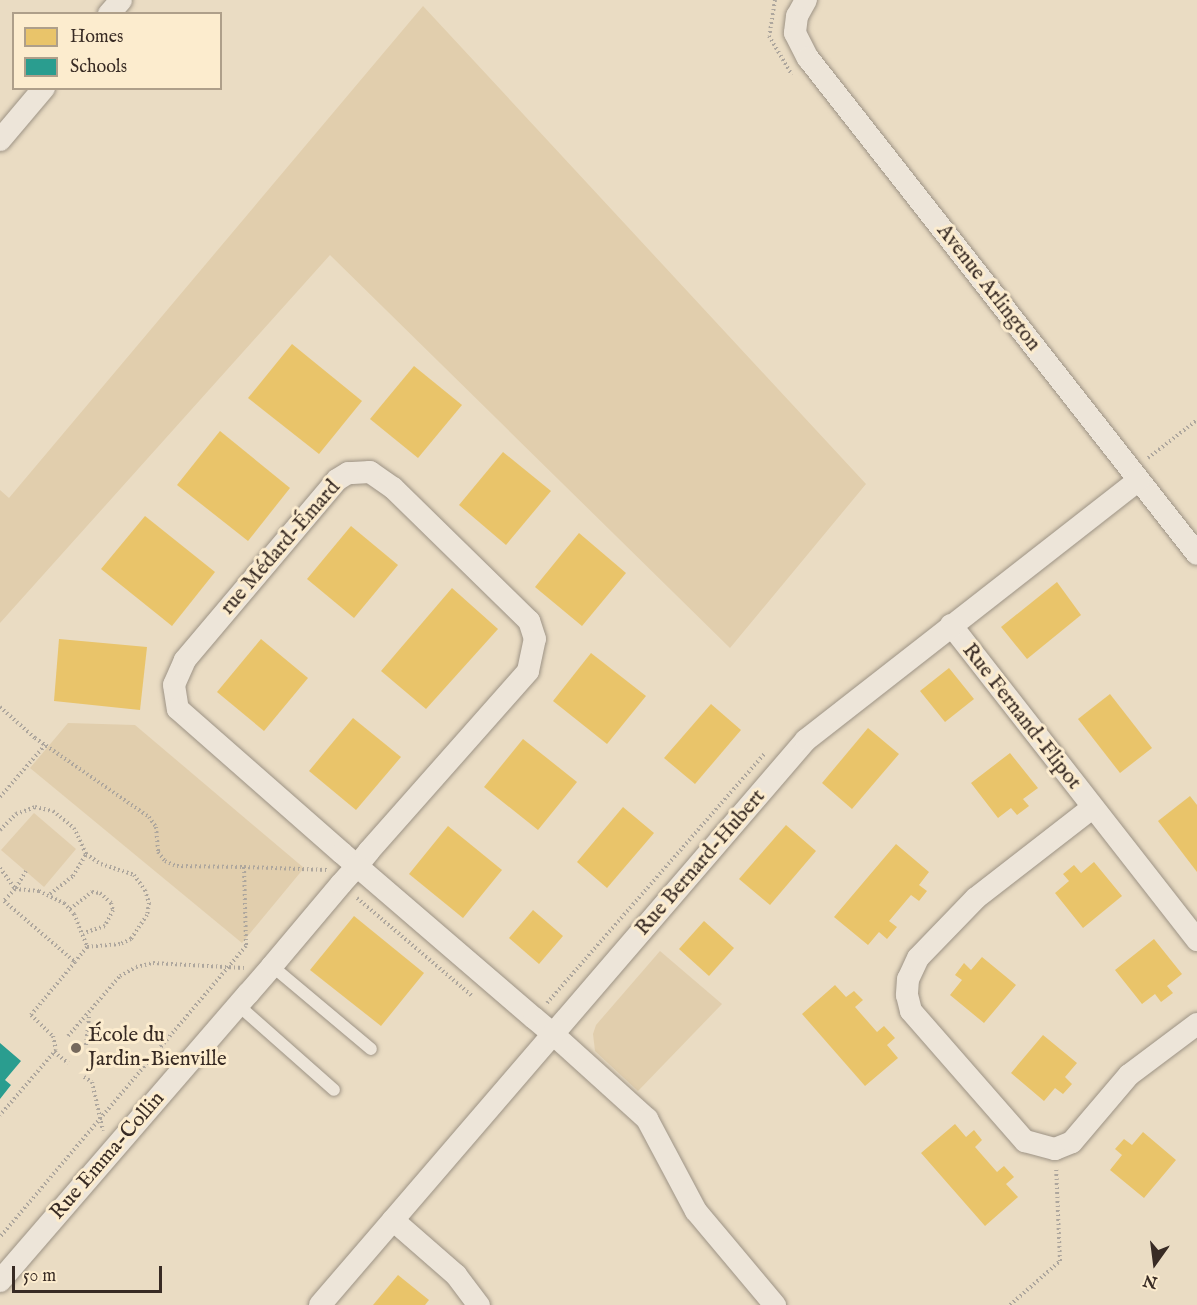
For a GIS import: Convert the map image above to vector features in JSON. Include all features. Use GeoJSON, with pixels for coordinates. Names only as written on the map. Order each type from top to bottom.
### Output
{"type":"FeatureCollection","features":[{"type":"Feature","properties":{"kind":"street"},"geometry":{"type":"LineString","coordinates":[[111,12],[121,0]]}},
{"type":"Feature","properties":{"kind":"street","name":"Avenue Arlington"},"geometry":{"type":"LineString","coordinates":[[801,8],[795,33],[808,58],[1142,470],[1197,554]]}},
{"type":"Feature","properties":{"kind":"street"},"geometry":{"type":"LineString","coordinates":[[0,140],[42,90]]}},
{"type":"Feature","properties":{"kind":"street","name":"Rue Bernard-Hubert"},"geometry":{"type":"LineString","coordinates":[[320,1305],[806,740],[1142,470]]}},
{"type":"Feature","properties":{"kind":"street","name":"rue Médard-Émard"},"geometry":{"type":"LineString","coordinates":[[357,866],[528,670],[535,639],[529,621],[393,488],[370,472],[348,473],[337,480],[185,660],[174,685],[178,710],[357,866],[553,1034],[647,1119],[696,1211],[775,1305]]}},
{"type":"Feature","properties":{"kind":"street","name":"Rue Fernand-Flipot"},"geometry":{"type":"LineString","coordinates":[[951,625],[1197,940]]}},
{"type":"Feature","properties":{"kind":"street","name":"Rue Fernand-Flipot"},"geometry":{"type":"LineString","coordinates":[[1092,808],[976,898],[918,958],[909,975],[907,995],[911,1011],[1025,1141],[1055,1149],[1072,1142],[1129,1075],[1197,1024]]}},
{"type":"Feature","properties":{"kind":"street","name":"Rue Emma-Collin"},"geometry":{"type":"LineString","coordinates":[[0,1281],[357,866]]}},
{"type":"Feature","properties":{"kind":"street"},"geometry":{"type":"LineString","coordinates":[[393,1220],[456,1275],[479,1305]]}},
{"type":"Feature","properties":{"kind":"lane"},"geometry":{"type":"LineString","coordinates":[[272,966],[371,1049]]}},
{"type":"Feature","properties":{"kind":"lane"},"geometry":{"type":"LineString","coordinates":[[238,1005],[334,1090]]}},
{"type":"Feature","properties":{"kind":"path"},"geometry":{"type":"LineString","coordinates":[[768,23],[775,0]]}},
{"type":"Feature","properties":{"kind":"path"},"geometry":{"type":"LineString","coordinates":[[1142,470],[1197,420]]}},
{"type":"Feature","properties":{"kind":"path"},"geometry":{"type":"LineString","coordinates":[[0,707],[45,745],[149,817],[156,827],[158,852],[165,861],[177,866],[327,870]]}},
{"type":"Feature","properties":{"kind":"path"},"geometry":{"type":"LineString","coordinates":[[0,797],[45,745]]}},
{"type":"Feature","properties":{"kind":"path"},"geometry":{"type":"LineString","coordinates":[[0,830],[16,814],[35,807],[53,812],[74,828],[86,854],[101,864],[134,875],[149,903],[145,921],[131,939],[120,944],[87,947],[32,1015],[53,1036],[54,1052],[0,1115]]}},
{"type":"Feature","properties":{"kind":"path"},"geometry":{"type":"LineString","coordinates":[[49,894],[73,876],[86,854]]}},
{"type":"Feature","properties":{"kind":"path"},"geometry":{"type":"LineString","coordinates":[[0,1237],[246,946],[244,867]]}},
{"type":"Feature","properties":{"kind":"path"},"geometry":{"type":"LineString","coordinates":[[0,868],[15,889],[49,894],[70,909],[83,933],[87,947]]}},
{"type":"Feature","properties":{"kind":"path"},"geometry":{"type":"LineString","coordinates":[[26,872],[4,902],[75,962]]}},
{"type":"Feature","properties":{"kind":"path"},"geometry":{"type":"LineString","coordinates":[[70,909],[92,892],[100,892],[111,903],[111,920],[105,926],[83,933]]}},
{"type":"Feature","properties":{"kind":"path"},"geometry":{"type":"LineString","coordinates":[[357,898],[478,1001]]}},
{"type":"Feature","properties":{"kind":"path"},"geometry":{"type":"LineString","coordinates":[[68,1036],[120,976],[136,967],[153,963],[245,968]]}},
{"type":"Feature","properties":{"kind":"path"},"geometry":{"type":"LineString","coordinates":[[86,1045],[89,1013]]}},
{"type":"Feature","properties":{"kind":"path"},"geometry":{"type":"LineString","coordinates":[[54,1052],[68,1063]]}},
{"type":"Feature","properties":{"kind":"path"},"geometry":{"type":"LineString","coordinates":[[84,1077],[92,1082],[104,1133]]}},
{"type":"Feature","properties":{"kind":"path"},"geometry":{"type":"LineString","coordinates":[[1010,1305],[1060,1261],[1056,1163]]}},
{"type":"Feature","properties":{"kind":"shaded area"},"geometry":{"type":"Polygon","coordinates":[[[423,6],[866,484],[730,648],[330,255],[0,623],[0,490],[9,498],[423,6]]]}},
{"type":"Feature","properties":{"kind":"shaded area"},"geometry":{"type":"Polygon","coordinates":[[[68,723],[135,725],[304,868],[242,943],[30,768],[68,723]]]}},
{"type":"Feature","properties":{"kind":"shaded area"},"geometry":{"type":"Polygon","coordinates":[[[34,813],[76,849],[44,887],[1,850],[34,813]]]}},
{"type":"Feature","properties":{"kind":"shaded area"},"geometry":{"type":"Polygon","coordinates":[[[660,951],[722,1004],[638,1091],[595,1051],[593,1034],[596,1025],[660,951]]]}},
{"type":"Feature","properties":{"kind":"building: Homes"},"geometry":{"type":"Polygon","coordinates":[[[292,344],[362,401],[319,454],[248,398],[292,344]]]}},
{"type":"Feature","properties":{"kind":"building: Homes"},"geometry":{"type":"Polygon","coordinates":[[[414,366],[462,405],[418,458],[370,419],[414,366]]]}},
{"type":"Feature","properties":{"kind":"building: Homes"},"geometry":{"type":"Polygon","coordinates":[[[220,431],[290,488],[248,541],[177,485],[220,431]]]}},
{"type":"Feature","properties":{"kind":"building: Homes"},"geometry":{"type":"Polygon","coordinates":[[[503,452],[551,491],[506,545],[459,505],[503,452]]]}},
{"type":"Feature","properties":{"kind":"building: Homes"},"geometry":{"type":"Polygon","coordinates":[[[145,516],[215,572],[172,626],[101,569],[145,516]]]}},
{"type":"Feature","properties":{"kind":"building: Homes"},"geometry":{"type":"Polygon","coordinates":[[[351,526],[398,565],[354,618],[307,579],[351,526]]]}},
{"type":"Feature","properties":{"kind":"building: Homes"},"geometry":{"type":"Polygon","coordinates":[[[579,533],[626,573],[582,626],[535,587],[579,533]]]}},
{"type":"Feature","properties":{"kind":"building: Homes"},"geometry":{"type":"Polygon","coordinates":[[[1057,582],[1081,615],[1027,659],[1001,627],[1057,582]]]}},
{"type":"Feature","properties":{"kind":"building: Homes"},"geometry":{"type":"Polygon","coordinates":[[[452,588],[498,629],[426,709],[381,671],[452,588]]]}},
{"type":"Feature","properties":{"kind":"building: Homes"},"geometry":{"type":"Polygon","coordinates":[[[59,639],[147,647],[140,710],[54,701],[59,639]]]}},
{"type":"Feature","properties":{"kind":"building: Homes"},"geometry":{"type":"Polygon","coordinates":[[[261,639],[308,678],[264,731],[217,692],[261,639]]]}},
{"type":"Feature","properties":{"kind":"building: Homes"},"geometry":{"type":"Polygon","coordinates":[[[591,653],[646,696],[607,744],[553,701],[591,653]]]}},
{"type":"Feature","properties":{"kind":"building: Homes"},"geometry":{"type":"Polygon","coordinates":[[[949,668],[974,699],[945,722],[920,691],[949,668]]]}},
{"type":"Feature","properties":{"kind":"building: Homes"},"geometry":{"type":"Polygon","coordinates":[[[1110,694],[1152,748],[1120,773],[1078,719],[1110,694]]]}},
{"type":"Feature","properties":{"kind":"building: Homes"},"geometry":{"type":"Polygon","coordinates":[[[711,704],[741,730],[695,784],[664,758],[711,704]]]}},
{"type":"Feature","properties":{"kind":"building: Homes"},"geometry":{"type":"Polygon","coordinates":[[[353,718],[401,757],[356,810],[309,771],[353,718]]]}},
{"type":"Feature","properties":{"kind":"building: Homes"},"geometry":{"type":"Polygon","coordinates":[[[868,728],[899,754],[852,809],[822,783],[868,728]]]}},
{"type":"Feature","properties":{"kind":"building: Homes"},"geometry":{"type":"Polygon","coordinates":[[[523,739],[577,782],[538,830],[484,787],[523,739]]]}},
{"type":"Feature","properties":{"kind":"building: Homes"},"geometry":{"type":"Polygon","coordinates":[[[1010,753],[1038,788],[1023,799],[1029,806],[1017,815],[1011,808],[998,818],[971,783],[1010,753]]]}},
{"type":"Feature","properties":{"kind":"building: Homes"},"geometry":{"type":"Polygon","coordinates":[[[1190,796],[1197,805],[1197,872],[1158,821],[1190,796]]]}},
{"type":"Feature","properties":{"kind":"building: Homes"},"geometry":{"type":"Polygon","coordinates":[[[623,807],[654,833],[607,888],[577,862],[623,807]]]}},
{"type":"Feature","properties":{"kind":"building: Homes"},"geometry":{"type":"Polygon","coordinates":[[[786,825],[816,851],[770,905],[739,879],[786,825]]]}},
{"type":"Feature","properties":{"kind":"building: Homes"},"geometry":{"type":"Polygon","coordinates":[[[448,826],[502,870],[463,918],[409,874],[448,826]]]}},
{"type":"Feature","properties":{"kind":"building: Homes"},"geometry":{"type":"Polygon","coordinates":[[[896,844],[929,872],[919,885],[927,891],[919,901],[911,895],[889,921],[897,927],[887,939],[879,932],[868,945],[834,917],[896,844]]]}},
{"type":"Feature","properties":{"kind":"building: Homes"},"geometry":{"type":"Polygon","coordinates":[[[1094,862],[1122,896],[1083,928],[1055,893],[1069,881],[1063,874],[1074,865],[1081,873],[1094,862]]]}},
{"type":"Feature","properties":{"kind":"building: Homes"},"geometry":{"type":"Polygon","coordinates":[[[533,910],[563,936],[539,964],[509,938],[533,910]]]}},
{"type":"Feature","properties":{"kind":"building: Homes"},"geometry":{"type":"Polygon","coordinates":[[[354,916],[424,973],[381,1026],[310,970],[354,916]]]}},
{"type":"Feature","properties":{"kind":"building: Homes"},"geometry":{"type":"Polygon","coordinates":[[[704,921],[734,948],[709,976],[679,949],[704,921]]]}},
{"type":"Feature","properties":{"kind":"building: Homes"},"geometry":{"type":"Polygon","coordinates":[[[1154,939],[1182,974],[1167,986],[1173,993],[1161,1002],[1155,994],[1142,1004],[1115,970],[1154,939]]]}},
{"type":"Feature","properties":{"kind":"building: Homes"},"geometry":{"type":"Polygon","coordinates":[[[982,957],[1016,985],[984,1023],[950,995],[962,980],[955,975],[964,963],[971,970],[982,957]]]}},
{"type":"Feature","properties":{"kind":"building: Homes"},"geometry":{"type":"Polygon","coordinates":[[[835,985],[846,997],[854,991],[863,1000],[855,1007],[877,1032],[884,1026],[895,1038],[887,1045],[898,1058],[865,1086],[802,1014],[835,985]]]}},
{"type":"Feature","properties":{"kind":"building: Homes"},"geometry":{"type":"Polygon","coordinates":[[[1043,1035],[1077,1063],[1065,1077],[1072,1084],[1063,1094],[1055,1088],[1044,1101],[1011,1073],[1043,1035]]]}},
{"type":"Feature","properties":{"kind":"building: Homes"},"geometry":{"type":"Polygon","coordinates":[[[955,1124],[966,1137],[974,1130],[982,1140],[975,1147],[997,1172],[1004,1166],[1014,1177],[1006,1184],[1018,1197],[985,1226],[921,1153],[955,1124]]]}},
{"type":"Feature","properties":{"kind":"building: Homes"},"geometry":{"type":"Polygon","coordinates":[[[1143,1132],[1176,1160],[1144,1198],[1110,1170],[1122,1155],[1115,1149],[1124,1139],[1132,1145],[1143,1132]]]}},
{"type":"Feature","properties":{"kind":"building: Homes"},"geometry":{"type":"Polygon","coordinates":[[[398,1275],[429,1300],[425,1305],[373,1305],[398,1275]]]}},
{"type":"Feature","properties":{"kind":"building: Schools"},"geometry":{"type":"Polygon","coordinates":[[[0,1043],[21,1061],[5,1080],[11,1085],[0,1099],[0,1043]]]}},
{"type":"Feature","properties":{"kind":"place","name":"École du Jardin-Bienville"},"geometry":{"type":"Point","coordinates":[76,1048]}}]}
